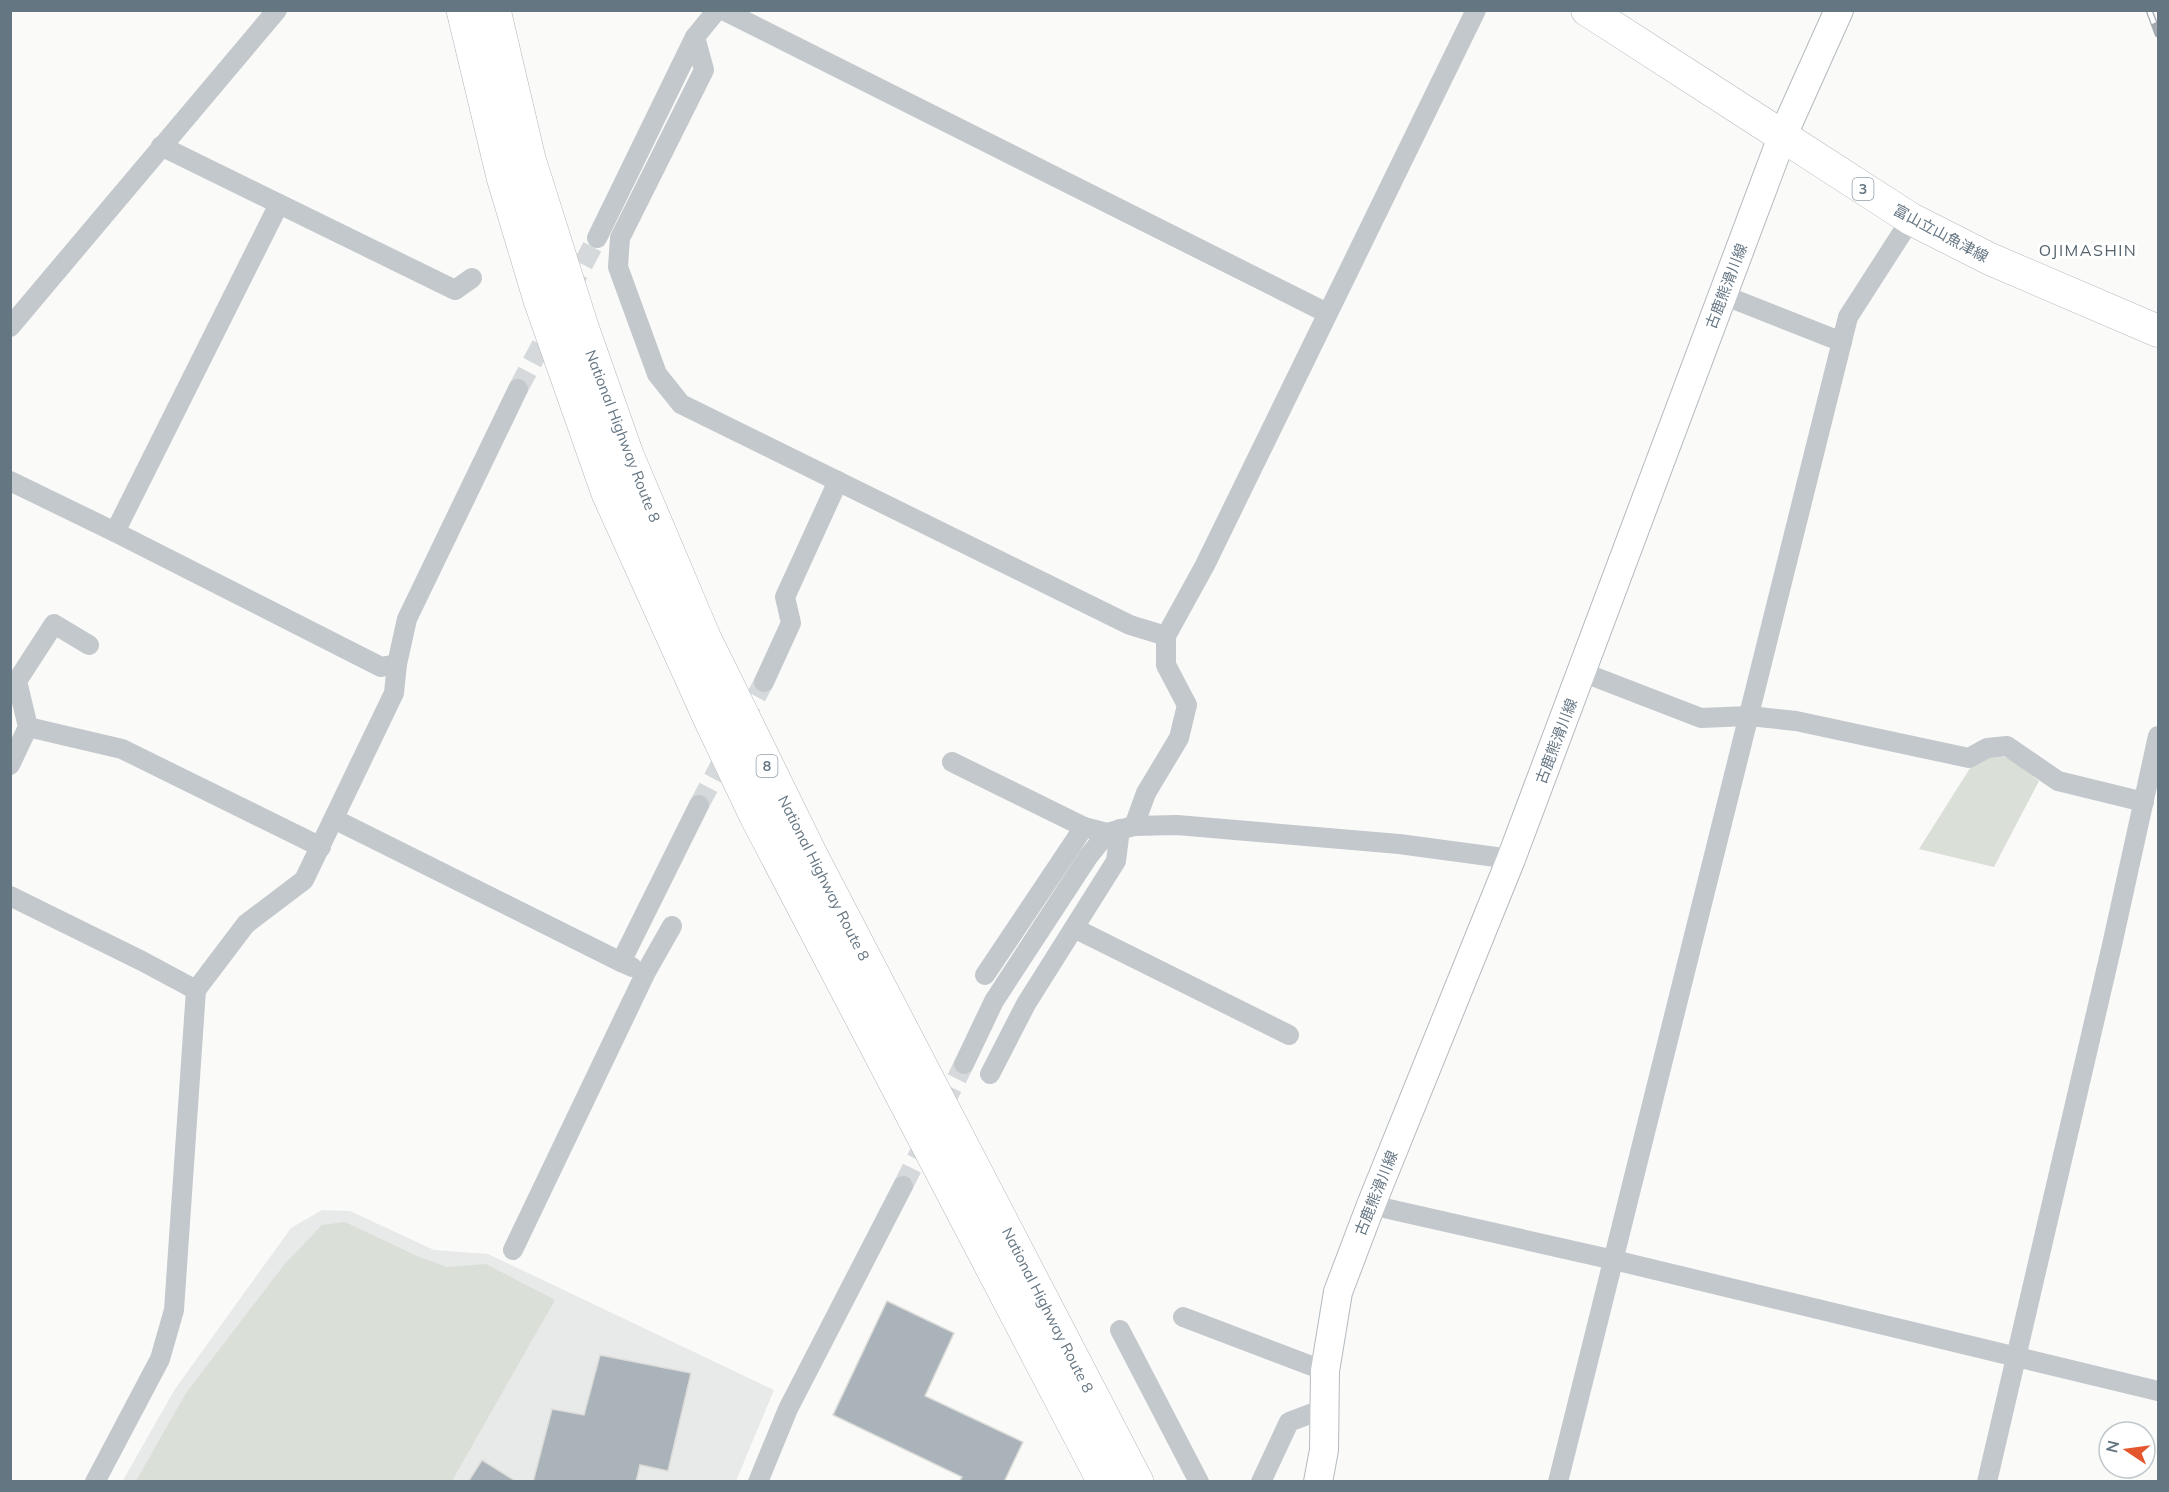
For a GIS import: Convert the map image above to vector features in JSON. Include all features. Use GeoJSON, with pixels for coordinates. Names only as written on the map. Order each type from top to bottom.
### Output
{"type":"FeatureCollection","features":[{"type":"Feature","properties":{"kind":"highway","name":"National Highway Route 8"},"geometry":{"type":"LineString","coordinates":[[463,10],[503,177],[540,300],[608,493],[756,816],[1104,1482]]}},
{"type":"Feature","properties":{"kind":"highway","name":"National Highway Route 8"},"geometry":{"type":"LineString","coordinates":[[494,10],[529,159],[582,327],[627,455],[704,637],[810,853],[1137,1482]]}},
{"type":"Feature","properties":{"kind":"main road","name":"富山立山魚津線"},"geometry":{"type":"LineString","coordinates":[[1587,10],[1911,219],[1990,259],[2158,331]]}},
{"type":"Feature","properties":{"kind":"main road","name":"古鹿熊滑川線"},"geometry":{"type":"LineString","coordinates":[[1318,1482],[1324,1450],[1325,1371],[1338,1292],[1511,859],[1782,137],[1839,10]]}},
{"type":"Feature","properties":{"kind":"street"},"geometry":{"type":"LineString","coordinates":[[10,327],[277,10]]}},
{"type":"Feature","properties":{"kind":"street"},"geometry":{"type":"LineString","coordinates":[[597,238],[695,37],[717,10]]}},
{"type":"Feature","properties":{"kind":"street"},"geometry":{"type":"LineString","coordinates":[[723,10],[1327,313]]}},
{"type":"Feature","properties":{"kind":"street"},"geometry":{"type":"LineString","coordinates":[[964,1064],[994,1001],[1088,857],[1120,830],[1146,793],[1179,738],[1187,705],[1166,664],[1166,636],[1205,565],[1476,10]]}},
{"type":"Feature","properties":{"kind":"street"},"geometry":{"type":"LineString","coordinates":[[695,37],[704,70],[620,238],[618,267],[657,374],[681,404],[1130,625],[1166,636]]}},
{"type":"Feature","properties":{"kind":"street"},"geometry":{"type":"LineString","coordinates":[[161,147],[455,290],[472,278]]}},
{"type":"Feature","properties":{"kind":"street"},"geometry":{"type":"LineString","coordinates":[[115,532],[279,204]]}},
{"type":"Feature","properties":{"kind":"street"},"geometry":{"type":"LineString","coordinates":[[1558,1482],[1596,1320],[1614,1260],[1848,317],[1911,219]]}},
{"type":"Feature","properties":{"kind":"street"},"geometry":{"type":"LineString","coordinates":[[1723,295],[1842,342]]}},
{"type":"Feature","properties":{"kind":"street"},"geometry":{"type":"LineString","coordinates":[[94,1482],[160,1359],[174,1310],[196,990],[246,924],[304,880],[394,693],[397,664],[407,619],[518,389]]}},
{"type":"Feature","properties":{"kind":"street"},"geometry":{"type":"LineString","coordinates":[[10,481],[381,667],[397,664]]}},
{"type":"Feature","properties":{"kind":"street"},"geometry":{"type":"LineString","coordinates":[[764,682],[791,623],[785,597],[838,481]]}},
{"type":"Feature","properties":{"kind":"street"},"geometry":{"type":"LineString","coordinates":[[10,765],[28,727],[17,681],[54,624],[89,645]]}},
{"type":"Feature","properties":{"kind":"street"},"geometry":{"type":"LineString","coordinates":[[1582,672],[1701,718],[1749,716],[1796,721],[1969,758],[1987,748],[2007,746],[2058,781],[2144,802]]}},
{"type":"Feature","properties":{"kind":"street"},"geometry":{"type":"LineString","coordinates":[[28,727],[122,749],[321,847]]}},
{"type":"Feature","properties":{"kind":"street"},"geometry":{"type":"LineString","coordinates":[[1987,1482],[2158,736]]}},
{"type":"Feature","properties":{"kind":"street"},"geometry":{"type":"LineString","coordinates":[[952,762],[1084,827],[1120,830],[1177,825],[1387,843],[1511,859]]}},
{"type":"Feature","properties":{"kind":"street"},"geometry":{"type":"LineString","coordinates":[[621,962],[699,805]]}},
{"type":"Feature","properties":{"kind":"street"},"geometry":{"type":"LineString","coordinates":[[334,819],[621,962],[646,972]]}},
{"type":"Feature","properties":{"kind":"street"},"geometry":{"type":"LineString","coordinates":[[985,975],[1084,827]]}},
{"type":"Feature","properties":{"kind":"street"},"geometry":{"type":"LineString","coordinates":[[990,1074],[1026,1004],[1116,861],[1120,830]]}},
{"type":"Feature","properties":{"kind":"street"},"geometry":{"type":"LineString","coordinates":[[10,896],[196,990]]}},
{"type":"Feature","properties":{"kind":"street"},"geometry":{"type":"LineString","coordinates":[[513,1250],[646,972],[672,926]]}},
{"type":"Feature","properties":{"kind":"street"},"geometry":{"type":"LineString","coordinates":[[1074,928],[1289,1035]]}},
{"type":"Feature","properties":{"kind":"street"},"geometry":{"type":"LineString","coordinates":[[758,1482],[788,1409],[903,1186]]}},
{"type":"Feature","properties":{"kind":"street"},"geometry":{"type":"LineString","coordinates":[[1371,1205],[1614,1260],[2158,1391]]}},
{"type":"Feature","properties":{"kind":"street"},"geometry":{"type":"LineString","coordinates":[[1183,1317],[1325,1371]]}},
{"type":"Feature","properties":{"kind":"street"},"geometry":{"type":"LineString","coordinates":[[1120,1330],[1199,1482]]}},
{"type":"Feature","properties":{"kind":"street"},"geometry":{"type":"LineString","coordinates":[[1261,1482],[1290,1422],[1323,1409]]}},
{"type":"Feature","properties":{"kind":"shaded area"},"geometry":{"type":"Polygon","coordinates":[[[1987,753],[2011,759],[2039,781],[1994,867],[1919,849],[1972,765],[1987,753]]]}},
{"type":"Feature","properties":{"kind":"shaded area"},"geometry":{"type":"Polygon","coordinates":[[[322,1210],[350,1211],[434,1250],[488,1254],[774,1390],[736,1481],[122,1482],[175,1389],[291,1228],[322,1210]]]}},
{"type":"Feature","properties":{"kind":"shaded area"},"geometry":{"type":"Polygon","coordinates":[[[345,1222],[419,1257],[447,1267],[486,1264],[555,1300],[452,1481],[136,1481],[186,1393],[284,1265],[322,1225],[345,1222]]]}},
{"type":"Feature","properties":{"kind":"building"},"geometry":{"type":"Polygon","coordinates":[[[887,1301],[954,1333],[925,1396],[1023,1442],[1004,1482],[959,1482],[962,1477],[833,1415],[887,1301]]]}},
{"type":"Feature","properties":{"kind":"building"},"geometry":{"type":"Polygon","coordinates":[[[600,1355],[691,1373],[668,1471],[640,1465],[636,1482],[533,1482],[552,1409],[584,1415],[600,1355]]]}},
{"type":"Feature","properties":{"kind":"building"},"geometry":{"type":"Polygon","coordinates":[[[482,1460],[517,1482],[468,1482],[482,1460]]]}},
{"type":"Feature","properties":{"kind":"tunnel"},"geometry":{"type":"LineString","coordinates":[[569,291],[597,238]]}},
{"type":"Feature","properties":{"kind":"tunnel"},"geometry":{"type":"LineString","coordinates":[[518,389],[552,325]]}},
{"type":"Feature","properties":{"kind":"tunnel"},"geometry":{"type":"LineString","coordinates":[[742,723],[764,682]]}},
{"type":"Feature","properties":{"kind":"tunnel"},"geometry":{"type":"LineString","coordinates":[[699,805],[729,749]]}},
{"type":"Feature","properties":{"kind":"tunnel"},"geometry":{"type":"LineString","coordinates":[[903,1186],[964,1064]]}},
{"type":"Feature","properties":{"kind":"railway"},"geometry":{"type":"LineString","coordinates":[[2149,10],[2158,34]]}},
{"type":"Feature","properties":{"kind":"district","name":"OJIMASHIN"},"geometry":{"type":"Point","coordinates":[2088,250]}}]}
